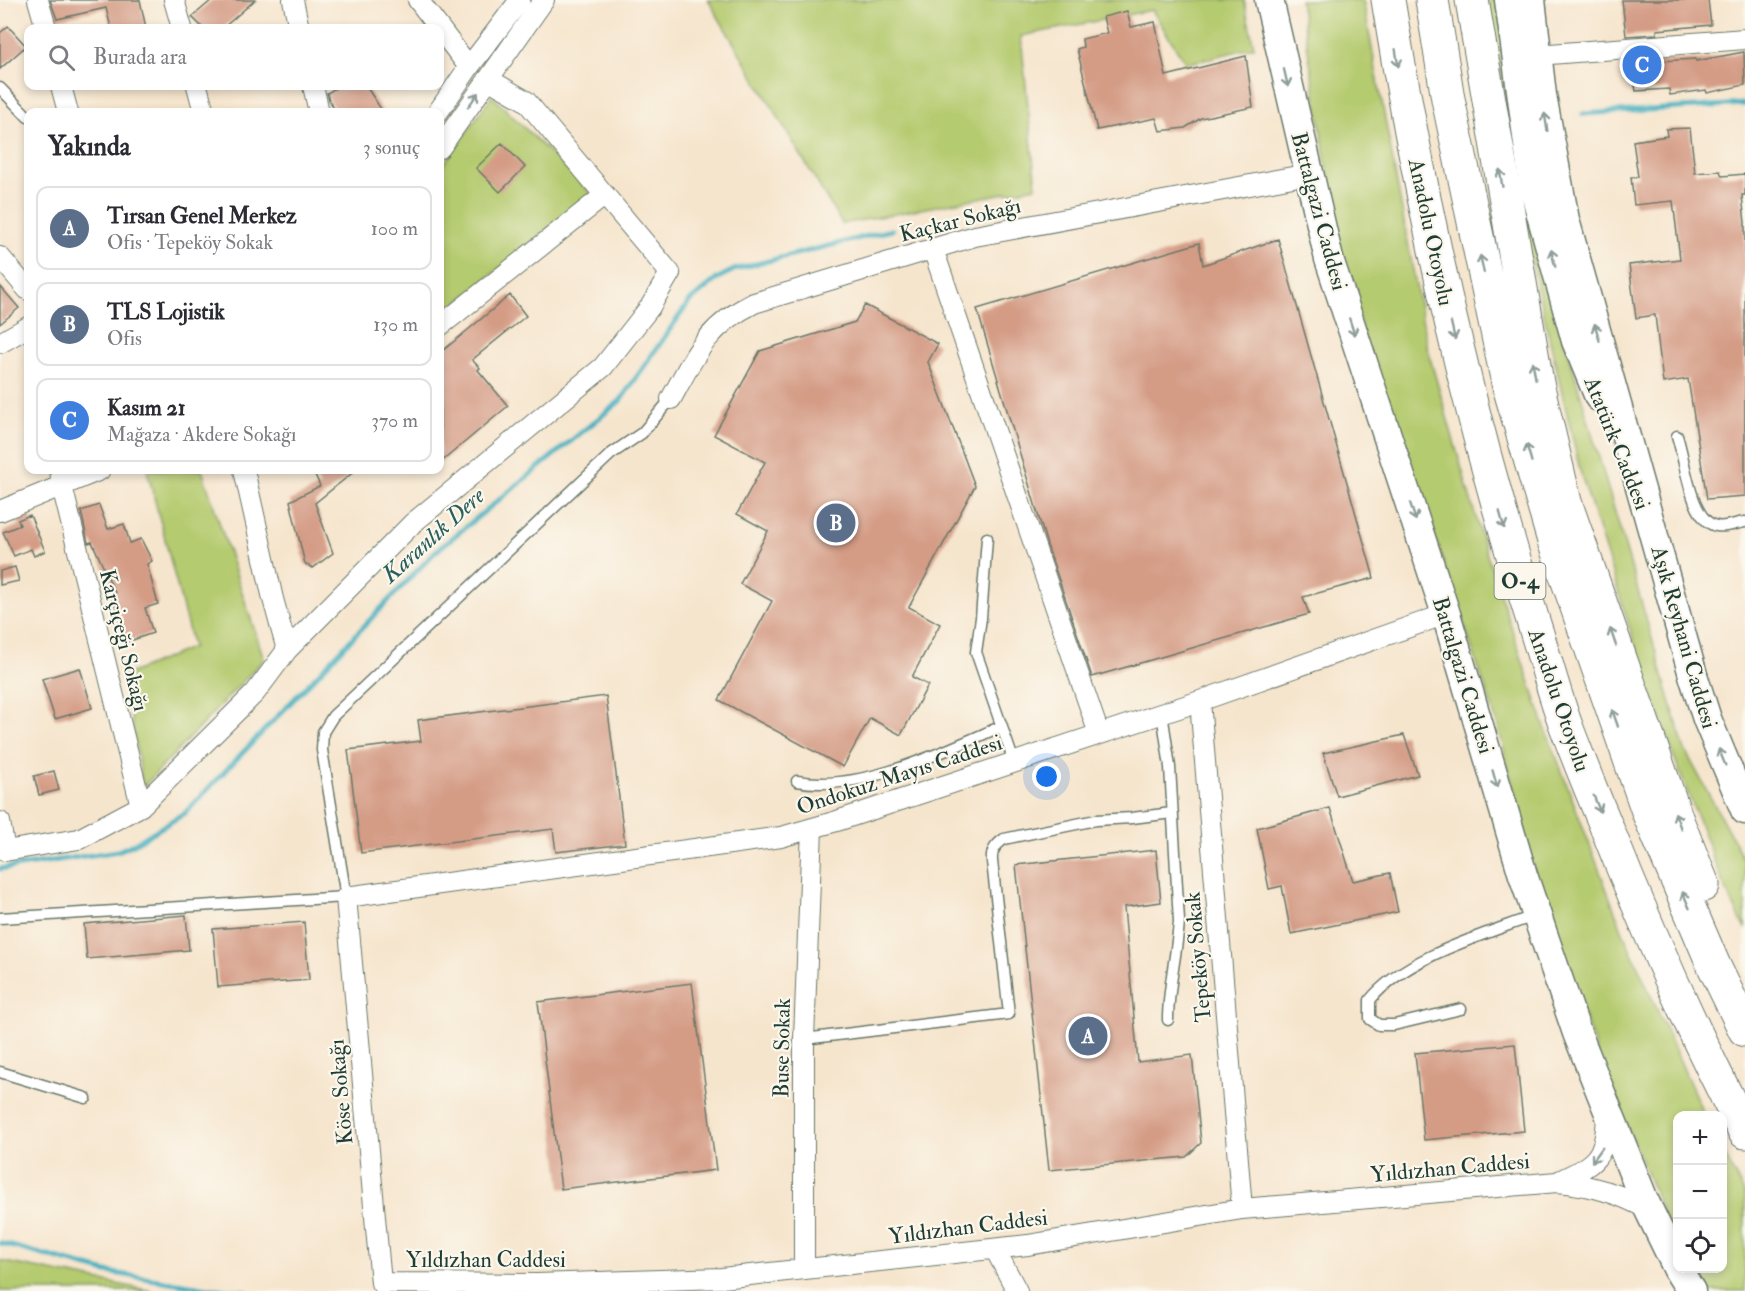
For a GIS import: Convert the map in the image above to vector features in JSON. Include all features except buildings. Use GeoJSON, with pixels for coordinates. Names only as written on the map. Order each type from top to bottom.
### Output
{"type":"FeatureCollection","features":[{"type":"Feature","properties":{"kind":"highway","name":"Anadolu Otoyolu"},"geometry":{"type":"LineString","coordinates":[[1388,0],[1399,69],[1441,279],[1465,383],[1510,550],[1566,726],[1636,903],[1719,1083],[1745,1132]]}},
{"type":"Feature","properties":{"kind":"highway","name":"Anadolu Otoyolu"},"geometry":{"type":"LineString","coordinates":[[1432,0],[1448,99],[1508,383],[1554,542],[1648,814],[1714,966],[1745,1030]]}},
{"type":"Feature","properties":{"kind":"highway"},"geometry":{"type":"LineString","coordinates":[[1472,0],[1537,383],[1565,502],[1678,824],[1745,993]]}},
{"type":"Feature","properties":{"kind":"main road","name":"Battalgazi Caddesi"},"geometry":{"type":"LineString","coordinates":[[1271,0],[1278,44],[1329,260],[1446,614],[1522,875],[1577,1033],[1607,1108],[1649,1210],[1678,1270],[1691,1291]]}},
{"type":"Feature","properties":{"kind":"main road","name":"Atatürk Caddesi"},"geometry":{"type":"LineString","coordinates":[[1509,0],[1534,189],[1576,341],[1653,530]]}},
{"type":"Feature","properties":{"kind":"main road","name":"Atatürk Caddesi"},"geometry":{"type":"LineString","coordinates":[[1531,0],[1547,130],[1565,220],[1653,530]]}},
{"type":"Feature","properties":{"kind":"main road","name":"Aşık Reyhani Caddesi"},"geometry":{"type":"LineString","coordinates":[[1653,530],[1707,719],[1745,810]]}},
{"type":"Feature","properties":{"kind":"street"},"geometry":{"type":"LineString","coordinates":[[38,0],[45,24]]}},
{"type":"Feature","properties":{"kind":"street"},"geometry":{"type":"LineString","coordinates":[[293,0],[299,24]]}},
{"type":"Feature","properties":{"kind":"street"},"geometry":{"type":"LineString","coordinates":[[418,0],[436,24]]}},
{"type":"Feature","properties":{"kind":"street"},"geometry":{"type":"LineString","coordinates":[[441,108],[468,67],[520,0]]}},
{"type":"Feature","properties":{"kind":"street"},"geometry":{"type":"LineString","coordinates":[[444,142],[544,0]]}},
{"type":"Feature","properties":{"kind":"street"},"geometry":{"type":"LineString","coordinates":[[444,35],[468,67]]}},
{"type":"Feature","properties":{"kind":"street"},"geometry":{"type":"LineString","coordinates":[[1536,55],[1745,39]]}},
{"type":"Feature","properties":{"kind":"street"},"geometry":{"type":"LineString","coordinates":[[0,822],[3,852],[79,839],[141,806],[255,693],[287,650],[413,522],[603,367],[650,307],[670,273],[526,101],[488,79]]}},
{"type":"Feature","properties":{"kind":"street"},"geometry":{"type":"LineString","coordinates":[[62,90],[67,108]]}},
{"type":"Feature","properties":{"kind":"street"},"geometry":{"type":"LineString","coordinates":[[198,90],[203,108]]}},
{"type":"Feature","properties":{"kind":"street"},"geometry":{"type":"LineString","coordinates":[[314,90],[318,108]]}},
{"type":"Feature","properties":{"kind":"street","name":"Kaçkar Sokağı"},"geometry":{"type":"LineString","coordinates":[[671,399],[704,341],[716,327],[741,309],[771,297],[975,236],[1309,174]]}},
{"type":"Feature","properties":{"kind":"street"},"geometry":{"type":"LineString","coordinates":[[444,323],[605,195]]}},
{"type":"Feature","properties":{"kind":"street"},"geometry":{"type":"LineString","coordinates":[[933,249],[1099,734]]}},
{"type":"Feature","properties":{"kind":"street"},"geometry":{"type":"LineString","coordinates":[[0,257],[24,285]]}},
{"type":"Feature","properties":{"kind":"street"},"geometry":{"type":"LineString","coordinates":[[0,343],[24,329]]}},
{"type":"Feature","properties":{"kind":"street"},"geometry":{"type":"LineString","coordinates":[[0,511],[61,478],[80,474]]}},
{"type":"Feature","properties":{"kind":"street"},"geometry":{"type":"LineString","coordinates":[[249,474],[287,650]]}},
{"type":"Feature","properties":{"kind":"street","name":"Karçiçeği Sokağı"},"geometry":{"type":"LineString","coordinates":[[61,478],[141,806]]}},
{"type":"Feature","properties":{"kind":"street","name":"Ondokuz Mayıs Caddesi"},"geometry":{"type":"LineString","coordinates":[[346,897],[781,837],[1200,701],[1446,614]]}},
{"type":"Feature","properties":{"kind":"street","name":"Tepeköy Sokak"},"geometry":{"type":"LineString","coordinates":[[1200,701],[1242,1209]]}},
{"type":"Feature","properties":{"kind":"street","name":"Buse Sokak"},"geometry":{"type":"LineString","coordinates":[[804,1269],[804,1039],[812,828]]}},
{"type":"Feature","properties":{"kind":"street","name":"Köse Sokağı"},"geometry":{"type":"LineString","coordinates":[[346,897],[381,1283]]}},
{"type":"Feature","properties":{"kind":"street"},"geometry":{"type":"LineString","coordinates":[[1557,1182],[1595,1161],[1603,1149],[1607,1108]]}},
{"type":"Feature","properties":{"kind":"street"},"geometry":{"type":"LineString","coordinates":[[1557,1182],[1613,1192],[1649,1210]]}},
{"type":"Feature","properties":{"kind":"street","name":"Yıldızhan Caddesi"},"geometry":{"type":"LineString","coordinates":[[381,1283],[656,1286],[995,1249],[1242,1209],[1557,1182]]}},
{"type":"Feature","properties":{"kind":"street"},"geometry":{"type":"LineString","coordinates":[[995,1249],[1017,1291]]}},
{"type":"Feature","properties":{"kind":"lane"},"geometry":{"type":"LineString","coordinates":[[0,88],[24,113]]}},
{"type":"Feature","properties":{"kind":"lane"},"geometry":{"type":"LineString","coordinates":[[0,918],[346,897],[322,750],[323,732],[333,716],[611,454],[642,432],[671,399]]}},
{"type":"Feature","properties":{"kind":"lane"},"geometry":{"type":"LineString","coordinates":[[1677,436],[1696,508],[1704,519],[1717,526],[1745,522]]}},
{"type":"Feature","properties":{"kind":"lane"},"geometry":{"type":"LineString","coordinates":[[987,538],[976,652],[1014,762]]}},
{"type":"Feature","properties":{"kind":"lane"},"geometry":{"type":"LineString","coordinates":[[1162,713],[1170,767],[1179,921],[1168,1020]]}},
{"type":"Feature","properties":{"kind":"lane"},"geometry":{"type":"LineString","coordinates":[[797,781],[828,783],[852,780],[887,771],[930,758],[1002,726]]}},
{"type":"Feature","properties":{"kind":"lane"},"geometry":{"type":"LineString","coordinates":[[804,1039],[1009,1014],[992,861],[994,848],[1010,837],[1096,820],[1172,813]]}},
{"type":"Feature","properties":{"kind":"lane"},"geometry":{"type":"LineString","coordinates":[[1461,1009],[1407,1023],[1379,1025],[1370,1019],[1370,1000],[1399,973],[1421,961],[1536,915]]}},
{"type":"Feature","properties":{"kind":"lane"},"geometry":{"type":"LineString","coordinates":[[0,1072],[86,1098]]}},
{"type":"Feature","properties":{"kind":"green space"},"geometry":{"type":"Polygon","coordinates":[[[708,0],[1244,0],[1254,47],[1186,64],[1152,10],[1021,36],[1036,187],[842,224],[708,0]]]}},
{"type":"Feature","properties":{"kind":"green space"},"geometry":{"type":"Polygon","coordinates":[[[1300,0],[1363,0],[1428,351],[1484,546],[1543,722],[1624,935],[1702,1111],[1673,1111],[1673,1234],[1599,1058],[1535,876],[1498,726],[1440,552],[1368,352],[1335,230],[1300,0]]]}},
{"type":"Feature","properties":{"kind":"green space"},"geometry":{"type":"Polygon","coordinates":[[[1488,0],[1497,0],[1531,225],[1684,748],[1745,862],[1745,929],[1721,879],[1673,754],[1644,673],[1581,474],[1523,225],[1488,0]]]}},
{"type":"Feature","properties":{"kind":"green space"},"geometry":{"type":"Polygon","coordinates":[[[492,96],[591,193],[444,314],[444,163],[492,96]]]}},
{"type":"Feature","properties":{"kind":"green space"},"geometry":{"type":"Polygon","coordinates":[[[148,474],[203,474],[264,659],[143,787],[124,676],[193,647],[148,474]]]}},
{"type":"Feature","properties":{"kind":"green space"},"geometry":{"type":"Polygon","coordinates":[[[1727,1160],[1745,1194],[1745,1291],[1707,1291],[1696,1273],[1727,1273],[1727,1160]]]}},
{"type":"Feature","properties":{"kind":"green space"},"geometry":{"type":"Polygon","coordinates":[[[0,1261],[152,1291],[0,1291],[0,1261]]]}},
{"type":"Feature","properties":{"kind":"waterway","name":"Karanlık Dere"},"geometry":{"type":"LineString","coordinates":[[1583,114],[1745,104]]}},
{"type":"Feature","properties":{"kind":"waterway","name":"Karanlık Dere"},"geometry":{"type":"LineString","coordinates":[[0,869],[118,851],[134,844],[185,813],[435,552],[620,401],[689,302],[718,278],[736,269],[892,230]]}},
{"type":"Feature","properties":{"kind":"waterway"},"geometry":{"type":"LineString","coordinates":[[0,1243],[107,1272],[214,1289],[245,1291]]}},
{"type":"Feature","properties":{"kind":"place","name":"Kasım 21"},"geometry":{"type":"Point","coordinates":[1642,65]}},
{"type":"Feature","properties":{"kind":"place","name":"TLS Lojistik"},"geometry":{"type":"Point","coordinates":[836,523]}},
{"type":"Feature","properties":{"kind":"place","name":"Tırsan Genel Merkez"},"geometry":{"type":"Point","coordinates":[1088,1036]}}]}
